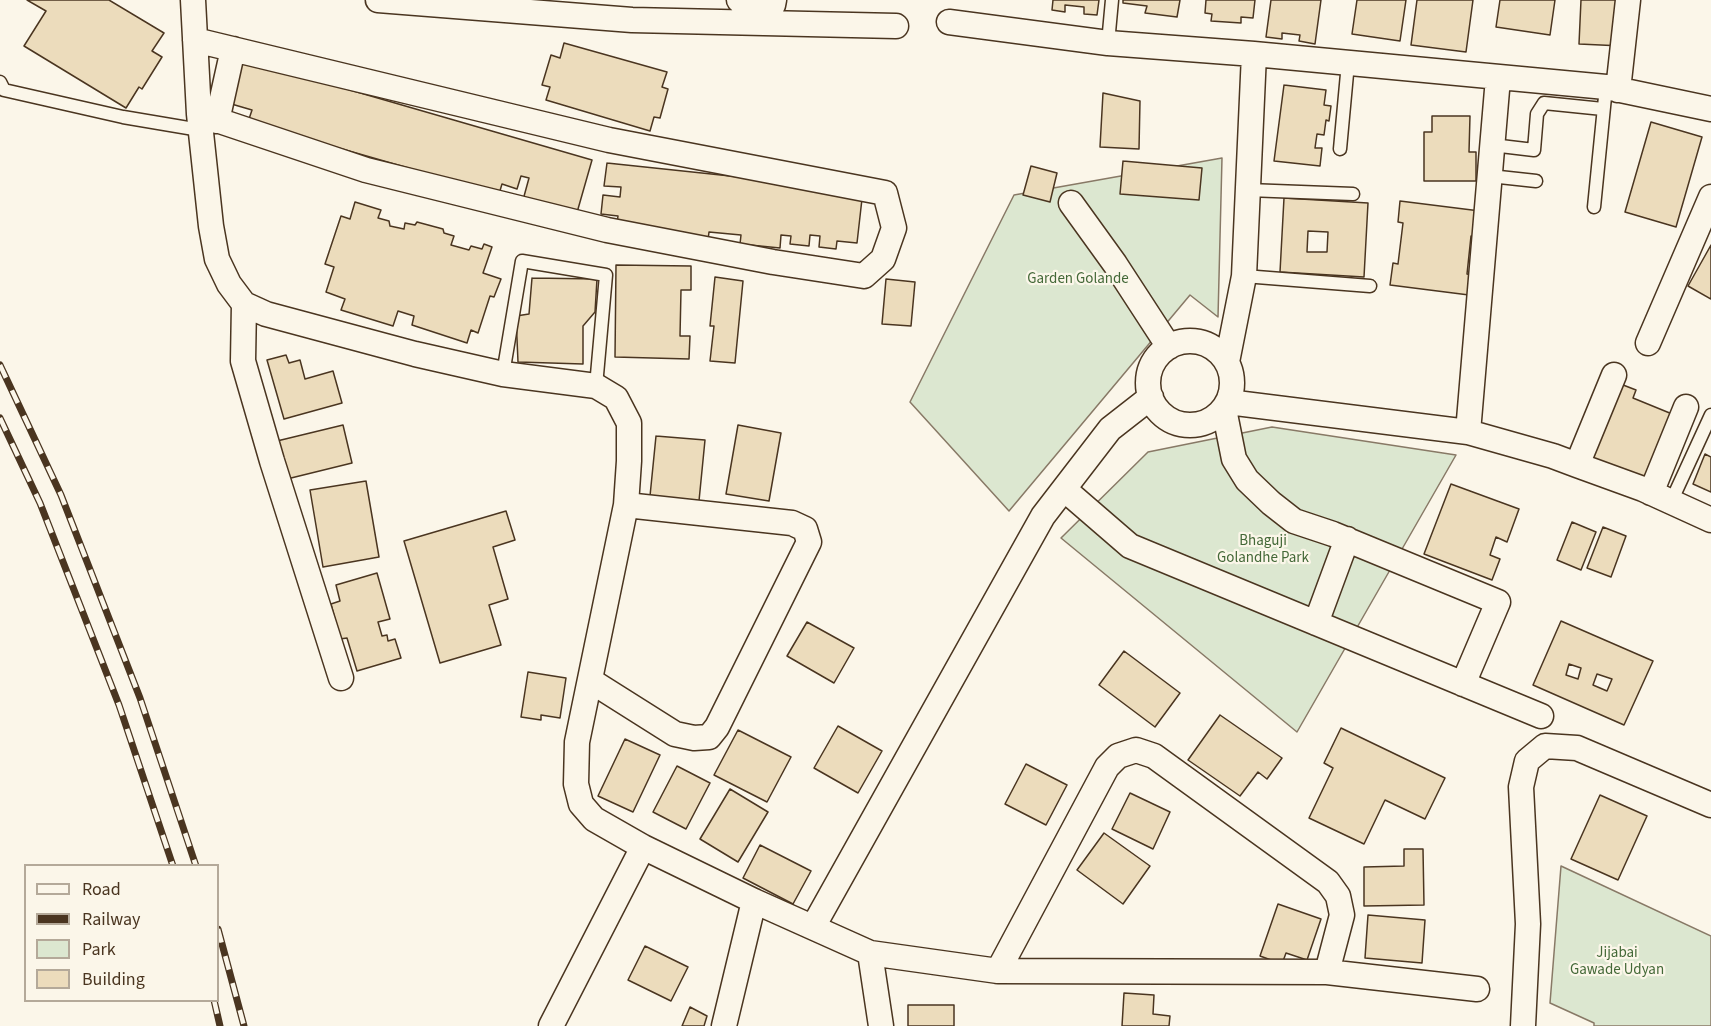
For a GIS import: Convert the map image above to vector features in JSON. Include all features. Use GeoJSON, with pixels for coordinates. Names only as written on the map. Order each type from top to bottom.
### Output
{"type":"FeatureCollection","features":[{"type":"Feature","properties":{"kind":"street"},"geometry":{"type":"LineString","coordinates":[[192,0],[205,122],[211,226],[217,259],[229,284],[244,304],[266,314],[415,354],[503,374],[596,386],[616,398],[629,423],[626,505],[577,742],[576,784],[581,804],[594,819],[643,847],[754,901],[870,953],[998,971],[1327,972],[1478,989]]}},
{"type":"Feature","properties":{"kind":"street"},"geometry":{"type":"LineString","coordinates":[[378,0],[588,8],[632,20],[896,26]]}},
{"type":"Feature","properties":{"kind":"street"},"geometry":{"type":"LineString","coordinates":[[739,0],[773,5],[774,0]]}},
{"type":"Feature","properties":{"kind":"street"},"geometry":{"type":"LineString","coordinates":[[1609,95],[1628,0]]}},
{"type":"Feature","properties":{"kind":"street"},"geometry":{"type":"LineString","coordinates":[[949,22],[1108,43],[1254,54],[1498,78],[1711,109]]}},
{"type":"Feature","properties":{"kind":"street"},"geometry":{"type":"LineString","coordinates":[[195,40],[609,140],[885,193],[894,228],[883,259],[864,276],[773,262],[607,230],[366,170],[205,122]]}},
{"type":"Feature","properties":{"kind":"street"},"geometry":{"type":"LineString","coordinates":[[205,122],[233,49]]}},
{"type":"Feature","properties":{"kind":"street"},"geometry":{"type":"LineString","coordinates":[[1227,362],[1244,276],[1254,54]]}},
{"type":"Feature","properties":{"kind":"street"},"geometry":{"type":"LineString","coordinates":[[1468,432],[1498,78]]}},
{"type":"Feature","properties":{"kind":"street"},"geometry":{"type":"LineString","coordinates":[[1648,343],[1711,197]]}},
{"type":"Feature","properties":{"kind":"street"},"geometry":{"type":"LineString","coordinates":[[1071,203],[1115,264],[1169,347]]}},
{"type":"Feature","properties":{"kind":"street"},"geometry":{"type":"LineString","coordinates":[[244,304],[243,362],[340,678]]}},
{"type":"Feature","properties":{"kind":"street"},"geometry":{"type":"LineString","coordinates":[[1185,342],[1201,343],[1216,350],[1227,362],[1232,386],[1226,405],[1212,420],[1196,425],[1180,424],[1159,411],[1151,397],[1148,381],[1153,365],[1162,352],[1169,347],[1185,342]]}},
{"type":"Feature","properties":{"kind":"street"},"geometry":{"type":"LineString","coordinates":[[1577,465],[1614,375]]}},
{"type":"Feature","properties":{"kind":"street"},"geometry":{"type":"LineString","coordinates":[[813,927],[1043,516],[1110,429],[1151,397]]}},
{"type":"Feature","properties":{"kind":"street"},"geometry":{"type":"LineString","coordinates":[[1226,405],[1468,432],[1553,456],[1711,520]]}},
{"type":"Feature","properties":{"kind":"street"},"geometry":{"type":"LineString","coordinates":[[1226,405],[1234,459],[1247,480],[1270,503],[1294,521],[1347,539],[1498,602],[1463,684]]}},
{"type":"Feature","properties":{"kind":"street"},"geometry":{"type":"LineString","coordinates":[[1661,498],[1686,407]]}},
{"type":"Feature","properties":{"kind":"street"},"geometry":{"type":"LineString","coordinates":[[1064,489],[1130,546],[1541,716]]}},
{"type":"Feature","properties":{"kind":"street"},"geometry":{"type":"LineString","coordinates":[[591,681],[675,734],[694,738],[709,737],[717,727],[808,542],[805,529],[792,523],[626,505]]}},
{"type":"Feature","properties":{"kind":"street"},"geometry":{"type":"LineString","coordinates":[[1316,623],[1347,539]]}},
{"type":"Feature","properties":{"kind":"street"},"geometry":{"type":"LineString","coordinates":[[1523,1026],[1528,924],[1521,787],[1527,761],[1545,746],[1577,748],[1711,805]]}},
{"type":"Feature","properties":{"kind":"street"},"geometry":{"type":"LineString","coordinates":[[998,971],[1107,767],[1118,756],[1136,750],[1154,756],[1328,882],[1338,896],[1342,915],[1327,972]]}},
{"type":"Feature","properties":{"kind":"street"},"geometry":{"type":"LineString","coordinates":[[551,1026],[643,847]]}},
{"type":"Feature","properties":{"kind":"street"},"geometry":{"type":"LineString","coordinates":[[724,1026],[754,901]]}},
{"type":"Feature","properties":{"kind":"street"},"geometry":{"type":"LineString","coordinates":[[870,953],[881,1026]]}},
{"type":"Feature","properties":{"kind":"lane"},"geometry":{"type":"LineString","coordinates":[[1108,43],[1112,0]]}},
{"type":"Feature","properties":{"kind":"lane"},"geometry":{"type":"LineString","coordinates":[[1340,149],[1348,63]]}},
{"type":"Feature","properties":{"kind":"lane"},"geometry":{"type":"LineString","coordinates":[[0,82],[4,90],[123,117],[205,122]]}},
{"type":"Feature","properties":{"kind":"lane"},"geometry":{"type":"LineString","coordinates":[[1492,145],[1534,150],[1537,114],[1544,103],[1609,95],[1594,207]]}},
{"type":"Feature","properties":{"kind":"lane"},"geometry":{"type":"LineString","coordinates":[[1490,176],[1536,181]]}},
{"type":"Feature","properties":{"kind":"lane"},"geometry":{"type":"LineString","coordinates":[[1248,190],[1353,194]]}},
{"type":"Feature","properties":{"kind":"lane"},"geometry":{"type":"LineString","coordinates":[[503,374],[522,261],[606,275],[596,386]]}},
{"type":"Feature","properties":{"kind":"lane"},"geometry":{"type":"LineString","coordinates":[[1244,276],[1370,286]]}},
{"type":"Feature","properties":{"kind":"lane"},"geometry":{"type":"LineString","coordinates":[[1661,498],[1711,415]]}},
{"type":"Feature","properties":{"kind":"green space","name":"Garden Golande"},"geometry":{"type":"Polygon","coordinates":[[[1222,158],[1218,317],[1190,295],[1009,511],[910,402],[1014,195],[1222,158]]]}},
{"type":"Feature","properties":{"kind":"green space","name":"Bhaguji Golandhe Park"},"geometry":{"type":"Polygon","coordinates":[[[1272,427],[1456,455],[1297,732],[1061,538],[1148,452],[1272,427]]]}},
{"type":"Feature","properties":{"kind":"green space","name":"Jijabai Gawade Udyan"},"geometry":{"type":"Polygon","coordinates":[[[1561,866],[1711,936],[1711,1026],[1594,1026],[1594,1023],[1550,1003],[1561,866]]]}},
{"type":"Feature","properties":{"kind":"building"},"geometry":{"type":"Polygon","coordinates":[[[27,0],[109,0],[164,33],[152,51],[162,57],[142,89],[139,87],[126,108],[24,46],[46,11],[27,0]]]}},
{"type":"Feature","properties":{"kind":"building"},"geometry":{"type":"Polygon","coordinates":[[[1053,0],[1099,0],[1097,15],[1084,14],[1084,7],[1065,5],[1065,12],[1052,10],[1053,0]]]}},
{"type":"Feature","properties":{"kind":"building"},"geometry":{"type":"Polygon","coordinates":[[[1123,0],[1180,0],[1177,17],[1145,13],[1147,6],[1123,3],[1123,0]]]}},
{"type":"Feature","properties":{"kind":"building"},"geometry":{"type":"Polygon","coordinates":[[[1206,0],[1255,0],[1253,18],[1241,17],[1241,23],[1211,21],[1212,14],[1205,13],[1206,0]]]}},
{"type":"Feature","properties":{"kind":"building"},"geometry":{"type":"Polygon","coordinates":[[[1271,0],[1321,0],[1315,44],[1299,41],[1300,35],[1282,33],[1282,39],[1266,37],[1271,0]]]}},
{"type":"Feature","properties":{"kind":"building"},"geometry":{"type":"Polygon","coordinates":[[[1357,0],[1406,0],[1400,41],[1352,34],[1357,0]]]}},
{"type":"Feature","properties":{"kind":"building"},"geometry":{"type":"Polygon","coordinates":[[[1417,0],[1473,0],[1466,52],[1411,45],[1417,0]]]}},
{"type":"Feature","properties":{"kind":"building"},"geometry":{"type":"Polygon","coordinates":[[[1500,0],[1555,0],[1550,35],[1496,27],[1500,0]]]}},
{"type":"Feature","properties":{"kind":"building"},"geometry":{"type":"Polygon","coordinates":[[[1581,0],[1624,0],[1622,46],[1579,44],[1581,0]]]}},
{"type":"Feature","properties":{"kind":"building"},"geometry":{"type":"Polygon","coordinates":[[[564,43],[667,72],[662,87],[668,89],[660,118],[654,117],[650,131],[546,100],[550,87],[542,85],[551,55],[560,58],[564,43]]]}},
{"type":"Feature","properties":{"kind":"building"},"geometry":{"type":"Polygon","coordinates":[[[236,57],[592,160],[576,216],[523,200],[529,178],[521,176],[517,189],[502,184],[499,194],[248,122],[252,110],[228,103],[236,57]]]}},
{"type":"Feature","properties":{"kind":"building"},"geometry":{"type":"Polygon","coordinates":[[[1284,85],[1326,90],[1324,105],[1331,106],[1329,121],[1326,120],[1324,135],[1317,134],[1315,148],[1322,148],[1320,166],[1274,161],[1284,85]]]}},
{"type":"Feature","properties":{"kind":"building"},"geometry":{"type":"Polygon","coordinates":[[[1103,93],[1140,101],[1139,149],[1100,147],[1103,93]]]}},
{"type":"Feature","properties":{"kind":"building"},"geometry":{"type":"Polygon","coordinates":[[[1432,116],[1470,116],[1469,152],[1476,152],[1476,181],[1424,181],[1424,132],[1432,132],[1432,116]]]}},
{"type":"Feature","properties":{"kind":"building"},"geometry":{"type":"Polygon","coordinates":[[[1651,122],[1702,137],[1676,227],[1625,212],[1651,122]]]}},
{"type":"Feature","properties":{"kind":"building"},"geometry":{"type":"Polygon","coordinates":[[[1123,161],[1202,168],[1199,200],[1120,194],[1123,161]]]}},
{"type":"Feature","properties":{"kind":"building"},"geometry":{"type":"Polygon","coordinates":[[[607,163],[863,190],[857,243],[837,241],[836,249],[819,247],[820,236],[810,235],[809,246],[790,244],[791,236],[781,235],[780,248],[740,244],[741,235],[709,232],[708,240],[616,230],[618,216],[601,214],[603,195],[620,197],[621,187],[604,186],[607,163]]]}},
{"type":"Feature","properties":{"kind":"building"},"geometry":{"type":"Polygon","coordinates":[[[1031,166],[1057,173],[1050,202],[1023,195],[1031,166]]]}},
{"type":"Feature","properties":{"kind":"building"},"geometry":{"type":"Polygon","coordinates":[[[1284,198],[1368,203],[1364,277],[1280,272],[1284,198]],[[1308,231],[1307,252],[1327,252],[1328,232],[1308,231]]]}},
{"type":"Feature","properties":{"kind":"building"},"geometry":{"type":"Polygon","coordinates":[[[1400,201],[1480,211],[1477,237],[1471,236],[1467,274],[1472,275],[1469,295],[1390,285],[1393,263],[1398,264],[1403,223],[1398,222],[1400,201]]]}},
{"type":"Feature","properties":{"kind":"building"},"geometry":{"type":"Polygon","coordinates":[[[355,202],[381,210],[378,218],[389,221],[390,226],[404,229],[405,223],[415,225],[417,222],[443,229],[444,233],[454,236],[451,245],[469,250],[471,246],[482,249],[484,244],[492,247],[483,273],[501,279],[494,297],[490,296],[478,333],[471,330],[467,343],[412,325],[414,316],[398,311],[393,326],[341,310],[345,299],[326,292],[334,267],[325,264],[341,216],[350,219],[355,202]]]}},
{"type":"Feature","properties":{"kind":"building"},"geometry":{"type":"Polygon","coordinates":[[[1711,245],[1711,299],[1688,286],[1711,245]]]}},
{"type":"Feature","properties":{"kind":"building"},"geometry":{"type":"Polygon","coordinates":[[[616,265],[691,266],[691,290],[681,290],[680,336],[690,336],[689,359],[615,357],[616,265]]]}},
{"type":"Feature","properties":{"kind":"building"},"geometry":{"type":"Polygon","coordinates":[[[715,277],[743,281],[735,363],[710,361],[714,326],[710,326],[715,277]]]}},
{"type":"Feature","properties":{"kind":"building"},"geometry":{"type":"Polygon","coordinates":[[[532,278],[597,279],[595,312],[583,326],[583,364],[518,362],[516,316],[529,314],[532,278]]]}},
{"type":"Feature","properties":{"kind":"building"},"geometry":{"type":"Polygon","coordinates":[[[886,279],[915,282],[911,326],[882,324],[886,279]]]}},
{"type":"Feature","properties":{"kind":"building"},"geometry":{"type":"Polygon","coordinates":[[[286,355],[289,363],[300,360],[305,379],[333,371],[342,403],[284,419],[267,360],[286,355]]]}},
{"type":"Feature","properties":{"kind":"building"},"geometry":{"type":"Polygon","coordinates":[[[1618,383],[1636,390],[1633,398],[1677,416],[1650,484],[1588,459],[1618,383]]]}},
{"type":"Feature","properties":{"kind":"building"},"geometry":{"type":"Polygon","coordinates":[[[343,425],[352,463],[287,479],[277,441],[343,425]]]}},
{"type":"Feature","properties":{"kind":"building"},"geometry":{"type":"Polygon","coordinates":[[[738,425],[781,433],[769,501],[726,494],[738,425]]]}},
{"type":"Feature","properties":{"kind":"building"},"geometry":{"type":"Polygon","coordinates":[[[656,436],[705,440],[698,511],[649,506],[656,436]]]}},
{"type":"Feature","properties":{"kind":"building"},"geometry":{"type":"Polygon","coordinates":[[[1705,454],[1711,457],[1711,492],[1693,484],[1705,454]]]}},
{"type":"Feature","properties":{"kind":"building"},"geometry":{"type":"Polygon","coordinates":[[[366,481],[379,557],[323,567],[310,490],[366,481]]]}},
{"type":"Feature","properties":{"kind":"building"},"geometry":{"type":"Polygon","coordinates":[[[1451,484],[1519,509],[1507,542],[1496,537],[1490,555],[1500,559],[1492,580],[1424,554],[1451,484]]]}},
{"type":"Feature","properties":{"kind":"building"},"geometry":{"type":"Polygon","coordinates":[[[506,511],[515,540],[493,547],[508,599],[489,605],[501,645],[440,663],[404,541],[506,511]]]}},
{"type":"Feature","properties":{"kind":"building"},"geometry":{"type":"Polygon","coordinates":[[[1572,522],[1596,532],[1581,570],[1557,560],[1572,522]]]}},
{"type":"Feature","properties":{"kind":"building"},"geometry":{"type":"Polygon","coordinates":[[[1603,527],[1626,536],[1611,577],[1587,568],[1603,527]]]}},
{"type":"Feature","properties":{"kind":"building"},"geometry":{"type":"Polygon","coordinates":[[[377,573],[390,619],[378,622],[382,636],[387,635],[388,641],[395,639],[401,658],[357,671],[347,638],[340,639],[331,604],[340,601],[336,585],[377,573]]]}},
{"type":"Feature","properties":{"kind":"building"},"geometry":{"type":"Polygon","coordinates":[[[1561,621],[1653,661],[1624,725],[1533,685],[1561,621]],[[1569,664],[1566,675],[1578,679],[1581,668],[1569,664]],[[1597,674],[1593,685],[1607,691],[1612,679],[1597,674]]]}},
{"type":"Feature","properties":{"kind":"building"},"geometry":{"type":"Polygon","coordinates":[[[807,622],[854,648],[834,683],[787,656],[807,622]]]}},
{"type":"Feature","properties":{"kind":"building"},"geometry":{"type":"Polygon","coordinates":[[[1124,651],[1180,693],[1155,727],[1099,685],[1124,651]]]}},
{"type":"Feature","properties":{"kind":"building"},"geometry":{"type":"Polygon","coordinates":[[[528,672],[566,678],[560,718],[541,715],[541,720],[521,717],[528,672]]]}},
{"type":"Feature","properties":{"kind":"building"},"geometry":{"type":"Polygon","coordinates":[[[1220,715],[1282,758],[1267,779],[1258,772],[1240,796],[1188,760],[1220,715]]]}},
{"type":"Feature","properties":{"kind":"building"},"geometry":{"type":"Polygon","coordinates":[[[838,726],[882,751],[858,793],[814,768],[838,726]]]}},
{"type":"Feature","properties":{"kind":"building"},"geometry":{"type":"Polygon","coordinates":[[[1341,728],[1445,778],[1425,819],[1385,800],[1364,844],[1309,818],[1333,768],[1324,763],[1341,728]]]}},
{"type":"Feature","properties":{"kind":"building"},"geometry":{"type":"Polygon","coordinates":[[[738,730],[791,757],[767,802],[714,775],[738,730]]]}},
{"type":"Feature","properties":{"kind":"building"},"geometry":{"type":"Polygon","coordinates":[[[625,739],[660,755],[633,812],[598,796],[625,739]]]}},
{"type":"Feature","properties":{"kind":"building"},"geometry":{"type":"Polygon","coordinates":[[[1026,764],[1067,785],[1046,825],[1005,804],[1026,764]]]}},
{"type":"Feature","properties":{"kind":"building"},"geometry":{"type":"Polygon","coordinates":[[[677,766],[710,783],[686,829],[653,812],[677,766]]]}},
{"type":"Feature","properties":{"kind":"building"},"geometry":{"type":"Polygon","coordinates":[[[730,789],[768,812],[738,862],[700,839],[730,789]]]}},
{"type":"Feature","properties":{"kind":"building"},"geometry":{"type":"Polygon","coordinates":[[[1130,793],[1170,812],[1153,849],[1112,829],[1130,793]]]}},
{"type":"Feature","properties":{"kind":"building"},"geometry":{"type":"Polygon","coordinates":[[[1600,795],[1647,816],[1618,880],[1571,859],[1600,795]]]}},
{"type":"Feature","properties":{"kind":"building"},"geometry":{"type":"Polygon","coordinates":[[[1104,833],[1150,866],[1123,904],[1077,870],[1104,833]]]}},
{"type":"Feature","properties":{"kind":"building"},"geometry":{"type":"Polygon","coordinates":[[[760,845],[811,871],[793,904],[743,878],[760,845]]]}},
{"type":"Feature","properties":{"kind":"building"},"geometry":{"type":"Polygon","coordinates":[[[1404,849],[1423,849],[1424,905],[1364,906],[1364,867],[1404,866],[1404,849]]]}},
{"type":"Feature","properties":{"kind":"building"},"geometry":{"type":"Polygon","coordinates":[[[1278,904],[1321,919],[1307,960],[1286,953],[1282,964],[1260,956],[1278,904]]]}},
{"type":"Feature","properties":{"kind":"building"},"geometry":{"type":"Polygon","coordinates":[[[1368,915],[1425,920],[1422,963],[1365,958],[1368,915]]]}},
{"type":"Feature","properties":{"kind":"building"},"geometry":{"type":"Polygon","coordinates":[[[645,946],[688,967],[671,1001],[628,980],[645,946]]]}},
{"type":"Feature","properties":{"kind":"building"},"geometry":{"type":"Polygon","coordinates":[[[1124,993],[1154,995],[1153,1014],[1170,1016],[1169,1026],[1122,1026],[1124,993]]]}},
{"type":"Feature","properties":{"kind":"building"},"geometry":{"type":"Polygon","coordinates":[[[908,1005],[954,1005],[954,1026],[908,1026],[908,1005]]]}},
{"type":"Feature","properties":{"kind":"building"},"geometry":{"type":"Polygon","coordinates":[[[690,1007],[707,1016],[704,1026],[682,1026],[690,1007]]]}},
{"type":"Feature","properties":{"kind":"railway"},"geometry":{"type":"LineString","coordinates":[[0,365],[61,495],[140,698],[195,864]]}},
{"type":"Feature","properties":{"kind":"railway"},"geometry":{"type":"LineString","coordinates":[[0,418],[40,503],[119,705],[172,864]]}},
{"type":"Feature","properties":{"kind":"railway"},"geometry":{"type":"LineString","coordinates":[[219,933],[244,1026]]}},
{"type":"Feature","properties":{"kind":"railway"},"geometry":{"type":"LineString","coordinates":[[214,1002],[220,1026]]}}]}
